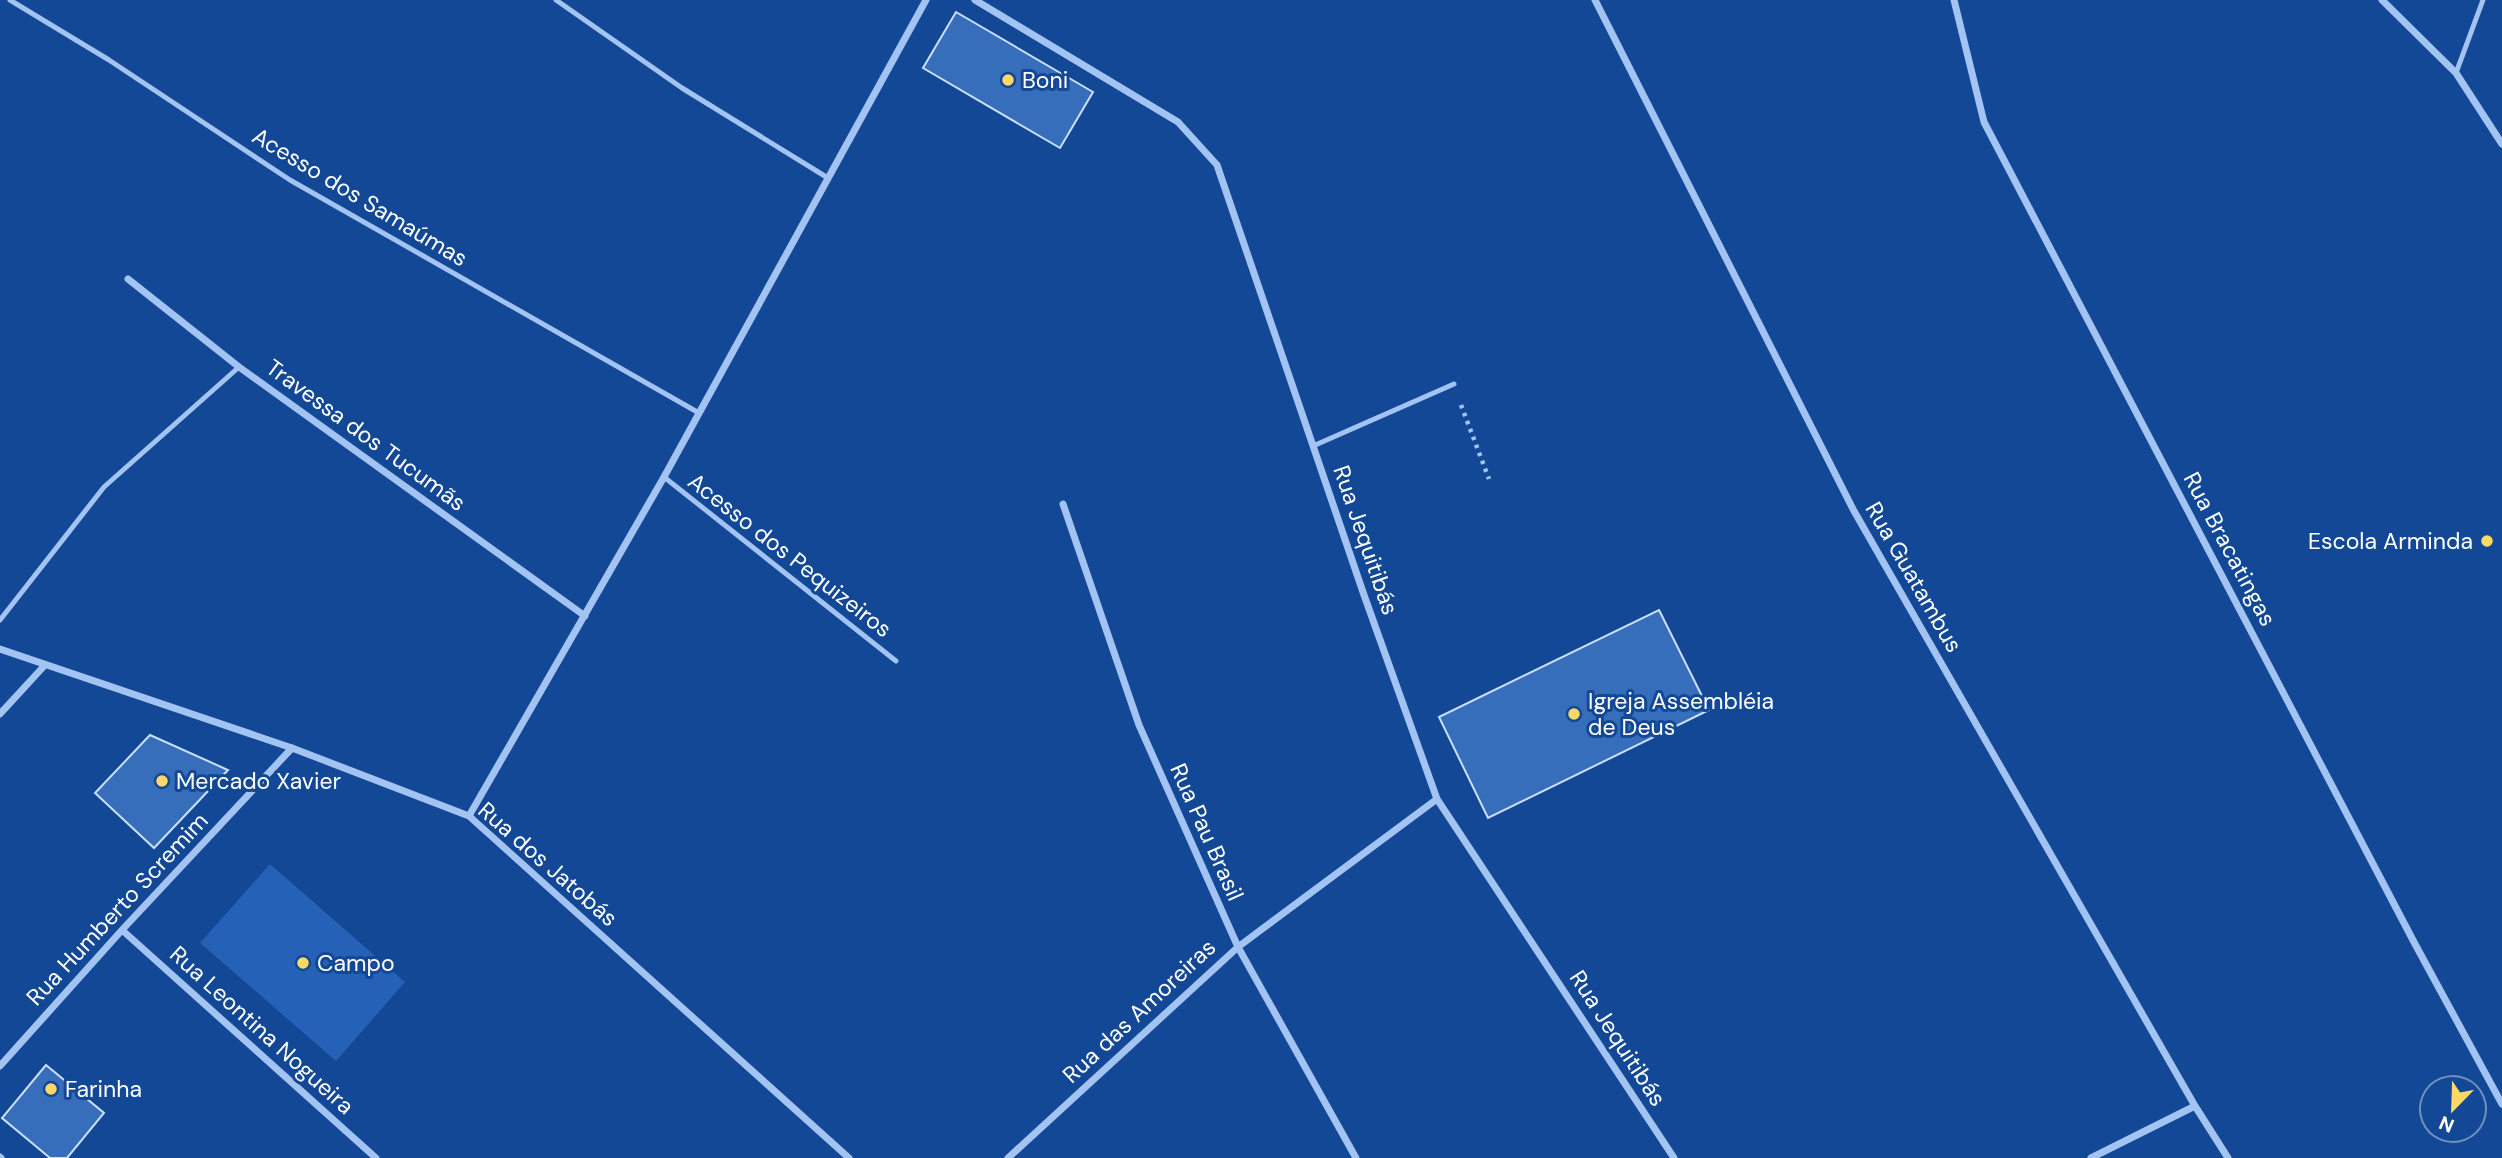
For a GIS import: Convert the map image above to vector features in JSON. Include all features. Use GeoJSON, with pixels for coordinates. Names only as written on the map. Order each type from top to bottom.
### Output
{"type":"FeatureCollection","features":[{"type":"Feature","properties":{"kind":"street"},"geometry":{"type":"LineString","coordinates":[[469,816],[664,477],[926,0]]}},
{"type":"Feature","properties":{"kind":"street","name":"Rua Jequitibás"},"geometry":{"type":"LineString","coordinates":[[975,0],[1178,122],[1217,165],[1437,799],[1674,1158]]}},
{"type":"Feature","properties":{"kind":"street","name":"Rua Guatambus"},"geometry":{"type":"LineString","coordinates":[[1595,0],[1854,511],[2195,1106],[2228,1158]]}},
{"type":"Feature","properties":{"kind":"street","name":"Rua Bracatingas"},"geometry":{"type":"LineString","coordinates":[[1954,0],[1984,122],[2415,944],[2502,1104]]}},
{"type":"Feature","properties":{"kind":"street"},"geometry":{"type":"LineString","coordinates":[[2382,0],[2456,74],[2502,144]]}},
{"type":"Feature","properties":{"kind":"street","name":"Travessa dos Tucumãs"},"geometry":{"type":"LineString","coordinates":[[128,279],[239,367],[585,616]]}},
{"type":"Feature","properties":{"kind":"street","name":"Rua Pau Brasil"},"geometry":{"type":"LineString","coordinates":[[1063,504],[1139,725],[1238,947],[1356,1158]]}},
{"type":"Feature","properties":{"kind":"street","name":"Rua dos Jatobás"},"geometry":{"type":"LineString","coordinates":[[0,649],[292,748],[469,816],[849,1158]]}},
{"type":"Feature","properties":{"kind":"street"},"geometry":{"type":"LineString","coordinates":[[0,714],[45,665]]}},
{"type":"Feature","properties":{"kind":"street","name":"Rua Humberto Scremim"},"geometry":{"type":"LineString","coordinates":[[0,1066],[122,930],[292,748]]}},
{"type":"Feature","properties":{"kind":"street","name":"Rua das Amoreiras"},"geometry":{"type":"LineString","coordinates":[[1008,1158],[1238,947],[1437,799]]}},
{"type":"Feature","properties":{"kind":"street","name":"Rua Leontina Nogueira"},"geometry":{"type":"LineString","coordinates":[[122,930],[376,1158]]}},
{"type":"Feature","properties":{"kind":"street"},"geometry":{"type":"LineString","coordinates":[[2091,1158],[2195,1106]]}},
{"type":"Feature","properties":{"kind":"lane","name":"Acesso dos Samaúmas"},"geometry":{"type":"LineString","coordinates":[[10,0],[109,60],[290,180],[699,413]]}},
{"type":"Feature","properties":{"kind":"lane"},"geometry":{"type":"LineString","coordinates":[[556,0],[682,88],[828,178]]}},
{"type":"Feature","properties":{"kind":"lane"},"geometry":{"type":"LineString","coordinates":[[2456,74],[2483,0]]}},
{"type":"Feature","properties":{"kind":"lane"},"geometry":{"type":"LineString","coordinates":[[0,620],[104,487],[239,367]]}},
{"type":"Feature","properties":{"kind":"lane"},"geometry":{"type":"LineString","coordinates":[[1313,446],[1454,384]]}},
{"type":"Feature","properties":{"kind":"lane","name":"Acesso dos Pequizeiros"},"geometry":{"type":"LineString","coordinates":[[664,477],[895,661]]}},
{"type":"Feature","properties":{"kind":"path"},"geometry":{"type":"LineString","coordinates":[[1454,384],[1489,479]]}},
{"type":"Feature","properties":{"kind":"shaded area","name":"Campo"},"geometry":{"type":"Polygon","coordinates":[[[270,864],[405,982],[336,1061],[200,943],[270,864]]]}},
{"type":"Feature","properties":{"kind":"building","name":"Boni"},"geometry":{"type":"Polygon","coordinates":[[[956,12],[1093,92],[1060,148],[923,68],[956,12]]]}},
{"type":"Feature","properties":{"kind":"building","name":"Igreja Assembléia de Deus"},"geometry":{"type":"Polygon","coordinates":[[[1659,610],[1709,710],[1488,818],[1439,717],[1659,610]]]}},
{"type":"Feature","properties":{"kind":"building","name":"Mercado Xavier"},"geometry":{"type":"Polygon","coordinates":[[[150,735],[228,770],[154,848],[95,793],[150,735]]]}},
{"type":"Feature","properties":{"kind":"building","name":"Farinha"},"geometry":{"type":"Polygon","coordinates":[[[46,1065],[104,1113],[67,1158],[50,1158],[2,1118],[46,1065]]]}},
{"type":"Feature","properties":{"kind":"place","name":"Boni"},"geometry":{"type":"Point","coordinates":[1008,80]}},
{"type":"Feature","properties":{"kind":"place","name":"Escola Arminda"},"geometry":{"type":"Point","coordinates":[2487,541]}},
{"type":"Feature","properties":{"kind":"place","name":"Igreja Assembléia de Deus"},"geometry":{"type":"Point","coordinates":[1574,714]}},
{"type":"Feature","properties":{"kind":"place","name":"Mercado Xavier"},"geometry":{"type":"Point","coordinates":[162,781]}},
{"type":"Feature","properties":{"kind":"place","name":"Campo"},"geometry":{"type":"Point","coordinates":[303,963]}},
{"type":"Feature","properties":{"kind":"place","name":"Farinha"},"geometry":{"type":"Point","coordinates":[51,1089]}}]}
